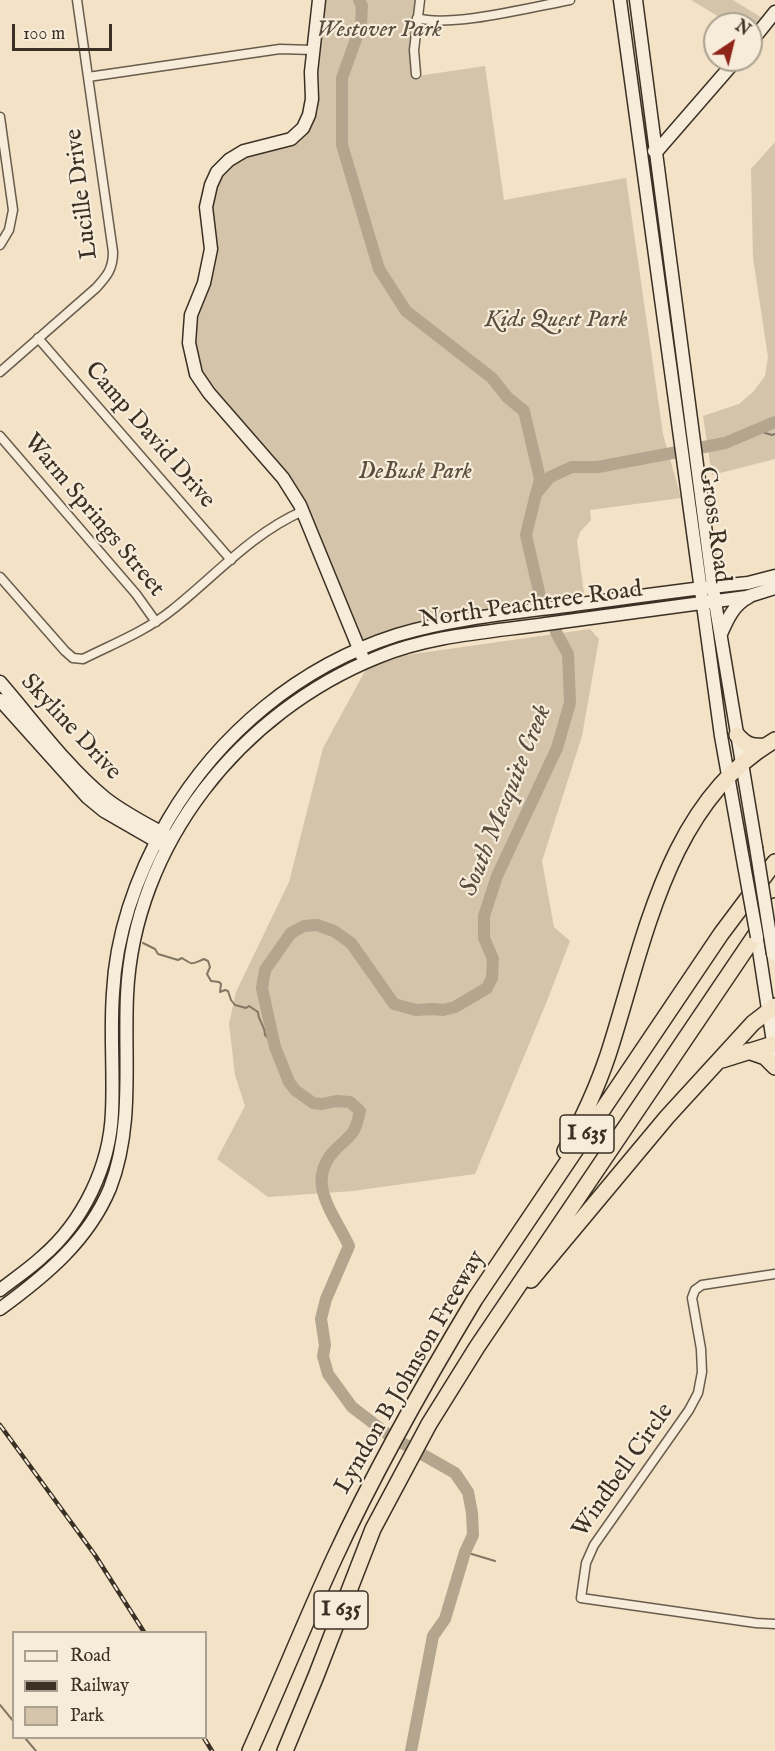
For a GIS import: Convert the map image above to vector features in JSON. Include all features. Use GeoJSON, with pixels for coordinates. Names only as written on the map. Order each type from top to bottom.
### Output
{"type":"FeatureCollection","features":[{"type":"Feature","properties":{"kind":"highway"},"geometry":{"type":"LineString","coordinates":[[736,735],[752,747],[770,743]]}},
{"type":"Feature","properties":{"kind":"highway"},"geometry":{"type":"LineString","coordinates":[[475,1299],[580,1122],[602,1070],[650,919],[670,867],[694,821],[728,775],[770,743]]}},
{"type":"Feature","properties":{"kind":"highway","name":"Lyndon B Johnson Freeway"},"geometry":{"type":"LineString","coordinates":[[250,1751],[335,1557],[383,1461],[475,1299],[721,934],[775,862]]}},
{"type":"Feature","properties":{"kind":"highway","name":"Lyndon B Johnson Freeway"},"geometry":{"type":"LineString","coordinates":[[285,1751],[373,1529],[429,1424],[503,1307],[775,906]]}},
{"type":"Feature","properties":{"kind":"highway"},"geometry":{"type":"LineString","coordinates":[[503,1307],[537,1274],[659,1126],[716,1062],[753,1023],[772,1008]]}},
{"type":"Feature","properties":{"kind":"highway"},"geometry":{"type":"LineString","coordinates":[[716,1062],[748,1051],[774,1048]]}},
{"type":"Feature","properties":{"kind":"highway"},"geometry":{"type":"LineString","coordinates":[[748,1051],[765,1057],[775,1067]]}},
{"type":"Feature","properties":{"kind":"highway"},"geometry":{"type":"LineString","coordinates":[[290,1751],[316,1676]]}},
{"type":"Feature","properties":{"kind":"main road"},"geometry":{"type":"LineString","coordinates":[[319,0],[311,72],[312,99],[309,115],[303,128],[291,139],[244,151],[229,160],[217,172],[211,185],[206,207],[211,249],[204,282],[191,315],[189,343],[196,374],[209,393],[283,478],[303,511],[365,663]]}},
{"type":"Feature","properties":{"kind":"main road","name":"Gross Road"},"geometry":{"type":"LineString","coordinates":[[620,0],[688,496],[707,587],[716,702],[762,968],[772,1008],[774,1048]]}},
{"type":"Feature","properties":{"kind":"main road","name":"Gross Road"},"geometry":{"type":"LineString","coordinates":[[636,0],[702,494],[707,587]]}},
{"type":"Feature","properties":{"kind":"main road"},"geometry":{"type":"LineString","coordinates":[[763,27],[775,12]]}},
{"type":"Feature","properties":{"kind":"main road"},"geometry":{"type":"LineString","coordinates":[[629,69],[644,65]]}},
{"type":"Feature","properties":{"kind":"main road"},"geometry":{"type":"LineString","coordinates":[[641,154],[657,151],[726,72]]}},
{"type":"Feature","properties":{"kind":"main road"},"geometry":{"type":"LineString","coordinates":[[665,329],[680,327]]}},
{"type":"Feature","properties":{"kind":"main road"},"geometry":{"type":"LineString","coordinates":[[673,387],[688,387]]}},
{"type":"Feature","properties":{"kind":"main road"},"geometry":{"type":"LineString","coordinates":[[688,496],[702,494]]}},
{"type":"Feature","properties":{"kind":"main road","name":"North Peachtree Road"},"geometry":{"type":"LineString","coordinates":[[0,1309],[53,1268],[69,1252],[98,1211],[109,1189],[122,1146],[126,1118],[127,993],[135,937],[164,840],[197,774],[239,729],[261,709],[301,680],[360,649],[398,635],[442,625],[518,613],[748,583],[775,576]]}},
{"type":"Feature","properties":{"kind":"main road","name":"North Peachtree Road"},"geometry":{"type":"LineString","coordinates":[[0,1290],[43,1257],[58,1242],[85,1204],[97,1180],[108,1143],[112,1114],[113,993],[121,932],[139,876],[209,783],[251,737],[287,707],[334,677],[414,644],[467,634],[709,602],[753,595],[775,588]]}},
{"type":"Feature","properties":{"kind":"main road"},"geometry":{"type":"LineString","coordinates":[[720,636],[728,617],[738,605],[753,595]]}},
{"type":"Feature","properties":{"kind":"main road"},"geometry":{"type":"LineString","coordinates":[[605,601],[606,615]]}},
{"type":"Feature","properties":{"kind":"main road","name":"Gross Road"},"geometry":{"type":"LineString","coordinates":[[709,602],[720,636],[774,959]]}},
{"type":"Feature","properties":{"kind":"main road","name":"Skyline Drive"},"geometry":{"type":"LineString","coordinates":[[0,682],[92,786],[164,840]]}},
{"type":"Feature","properties":{"kind":"main road","name":"Skyline Drive"},"geometry":{"type":"LineString","coordinates":[[0,700],[87,797],[104,811],[164,840]]}},
{"type":"Feature","properties":{"kind":"main road"},"geometry":{"type":"LineString","coordinates":[[716,702],[731,700]]}},
{"type":"Feature","properties":{"kind":"main road"},"geometry":{"type":"LineString","coordinates":[[113,993],[127,993]]}},
{"type":"Feature","properties":{"kind":"street","name":"Lucille Drive"},"geometry":{"type":"LineString","coordinates":[[0,372],[96,288],[110,273],[113,263],[77,0]]}},
{"type":"Feature","properties":{"kind":"street"},"geometry":{"type":"LineString","coordinates":[[416,74],[414,50],[420,0]]}},
{"type":"Feature","properties":{"kind":"street"},"geometry":{"type":"LineString","coordinates":[[417,18],[429,21],[463,19],[570,0]]}},
{"type":"Feature","properties":{"kind":"street"},"geometry":{"type":"LineString","coordinates":[[88,77],[280,49],[313,50]]}},
{"type":"Feature","properties":{"kind":"street"},"geometry":{"type":"LineString","coordinates":[[0,117],[3,159],[13,210],[9,230],[0,245]]}},
{"type":"Feature","properties":{"kind":"street","name":"Camp David Drive"},"geometry":{"type":"LineString","coordinates":[[38,338],[231,560]]}},
{"type":"Feature","properties":{"kind":"street","name":"Warm Springs Street"},"geometry":{"type":"LineString","coordinates":[[0,436],[136,594],[156,622]]}},
{"type":"Feature","properties":{"kind":"street"},"geometry":{"type":"LineString","coordinates":[[0,577],[65,651],[74,658],[83,659],[156,622],[266,530],[303,511]]}},
{"type":"Feature","properties":{"kind":"street","name":"Windbell Circle"},"geometry":{"type":"LineString","coordinates":[[775,1274],[702,1285],[696,1290],[693,1301],[702,1364],[698,1393],[689,1410],[594,1545],[586,1563],[581,1598],[775,1624]]}},
{"type":"Feature","properties":{"kind":"green space"},"geometry":{"type":"Polygon","coordinates":[[[323,0],[416,0],[410,46],[411,77],[485,66],[504,200],[626,178],[663,434],[681,498],[590,510],[591,520],[580,532],[577,541],[584,593],[534,598],[393,630],[363,640],[301,497],[290,477],[254,439],[198,370],[194,345],[196,312],[202,297],[210,208],[221,174],[238,157],[282,146],[318,112],[316,59],[323,0]]]}},
{"type":"Feature","properties":{"kind":"green space"},"geometry":{"type":"Polygon","coordinates":[[[691,0],[733,0],[752,12],[711,12],[691,0]]]}},
{"type":"Feature","properties":{"kind":"green space"},"geometry":{"type":"Polygon","coordinates":[[[775,142],[775,459],[712,475],[703,416],[739,404],[754,391],[765,376],[768,357],[753,258],[751,169],[775,142]]]}},
{"type":"Feature","properties":{"kind":"green space"},"geometry":{"type":"Polygon","coordinates":[[[590,629],[599,639],[582,736],[542,861],[554,927],[570,941],[475,1174],[353,1191],[268,1197],[217,1159],[245,1106],[235,1075],[229,1024],[236,992],[289,882],[323,748],[371,660],[590,629]]]}},
{"type":"Feature","properties":{"kind":"waterway"},"geometry":{"type":"LineString","coordinates":[[359,0],[362,6],[361,25],[342,78],[342,145],[379,269],[406,311],[492,378],[507,397],[524,411],[540,479],[537,491]]}},
{"type":"Feature","properties":{"kind":"waterway","name":"South Mesquite Creek"},"geometry":{"type":"LineString","coordinates":[[411,1751],[433,1636],[445,1619],[465,1552],[473,1535],[472,1513],[468,1492],[455,1473],[390,1436],[352,1407],[328,1374],[323,1356],[325,1345],[321,1319],[326,1299],[349,1246],[324,1197],[322,1173],[327,1161],[352,1133],[360,1111],[350,1102],[313,1103],[295,1090],[289,1082],[275,1047],[262,988],[265,970],[291,933],[304,926],[317,925],[334,931],[351,943],[394,1004],[416,1010],[443,1010],[455,1007],[487,988],[492,978],[493,959],[484,938],[484,916],[497,876],[557,748],[570,703],[568,654],[540,596],[526,535],[536,494],[550,477],[572,467],[598,467],[725,443],[775,422]]}},
{"type":"Feature","properties":{"kind":"waterway"},"geometry":{"type":"LineString","coordinates":[[755,430],[775,434]]}},
{"type":"Feature","properties":{"kind":"waterway"},"geometry":{"type":"LineString","coordinates":[[143,943],[155,949],[158,954],[178,960],[182,958],[193,963],[204,959],[208,961],[210,967],[207,974],[211,981],[219,982],[220,992],[228,991],[235,1005],[246,1008],[249,1006],[258,1012],[265,1035],[275,1045]]}},
{"type":"Feature","properties":{"kind":"waterway"},"geometry":{"type":"LineString","coordinates":[[465,1552],[495,1561]]}},
{"type":"Feature","properties":{"kind":"waterway"},"geometry":{"type":"LineString","coordinates":[[0,1705],[12,1720]]}},
{"type":"Feature","properties":{"kind":"waterway"},"geometry":{"type":"LineString","coordinates":[[26,1739],[36,1751]]}},
{"type":"Feature","properties":{"kind":"railway"},"geometry":{"type":"LineString","coordinates":[[0,1425],[95,1555],[143,1631]]}},
{"type":"Feature","properties":{"kind":"railway"},"geometry":{"type":"LineString","coordinates":[[205,1739],[212,1751]]}},
{"type":"Feature","properties":{"kind":"park label","name":"Westover Park"},"geometry":{"type":"Point","coordinates":[379,31]}},
{"type":"Feature","properties":{"kind":"park label","name":"Kids Quest Park"},"geometry":{"type":"Point","coordinates":[556,321]}},
{"type":"Feature","properties":{"kind":"park label","name":"DeBusk Park"},"geometry":{"type":"Point","coordinates":[415,473]}}]}
